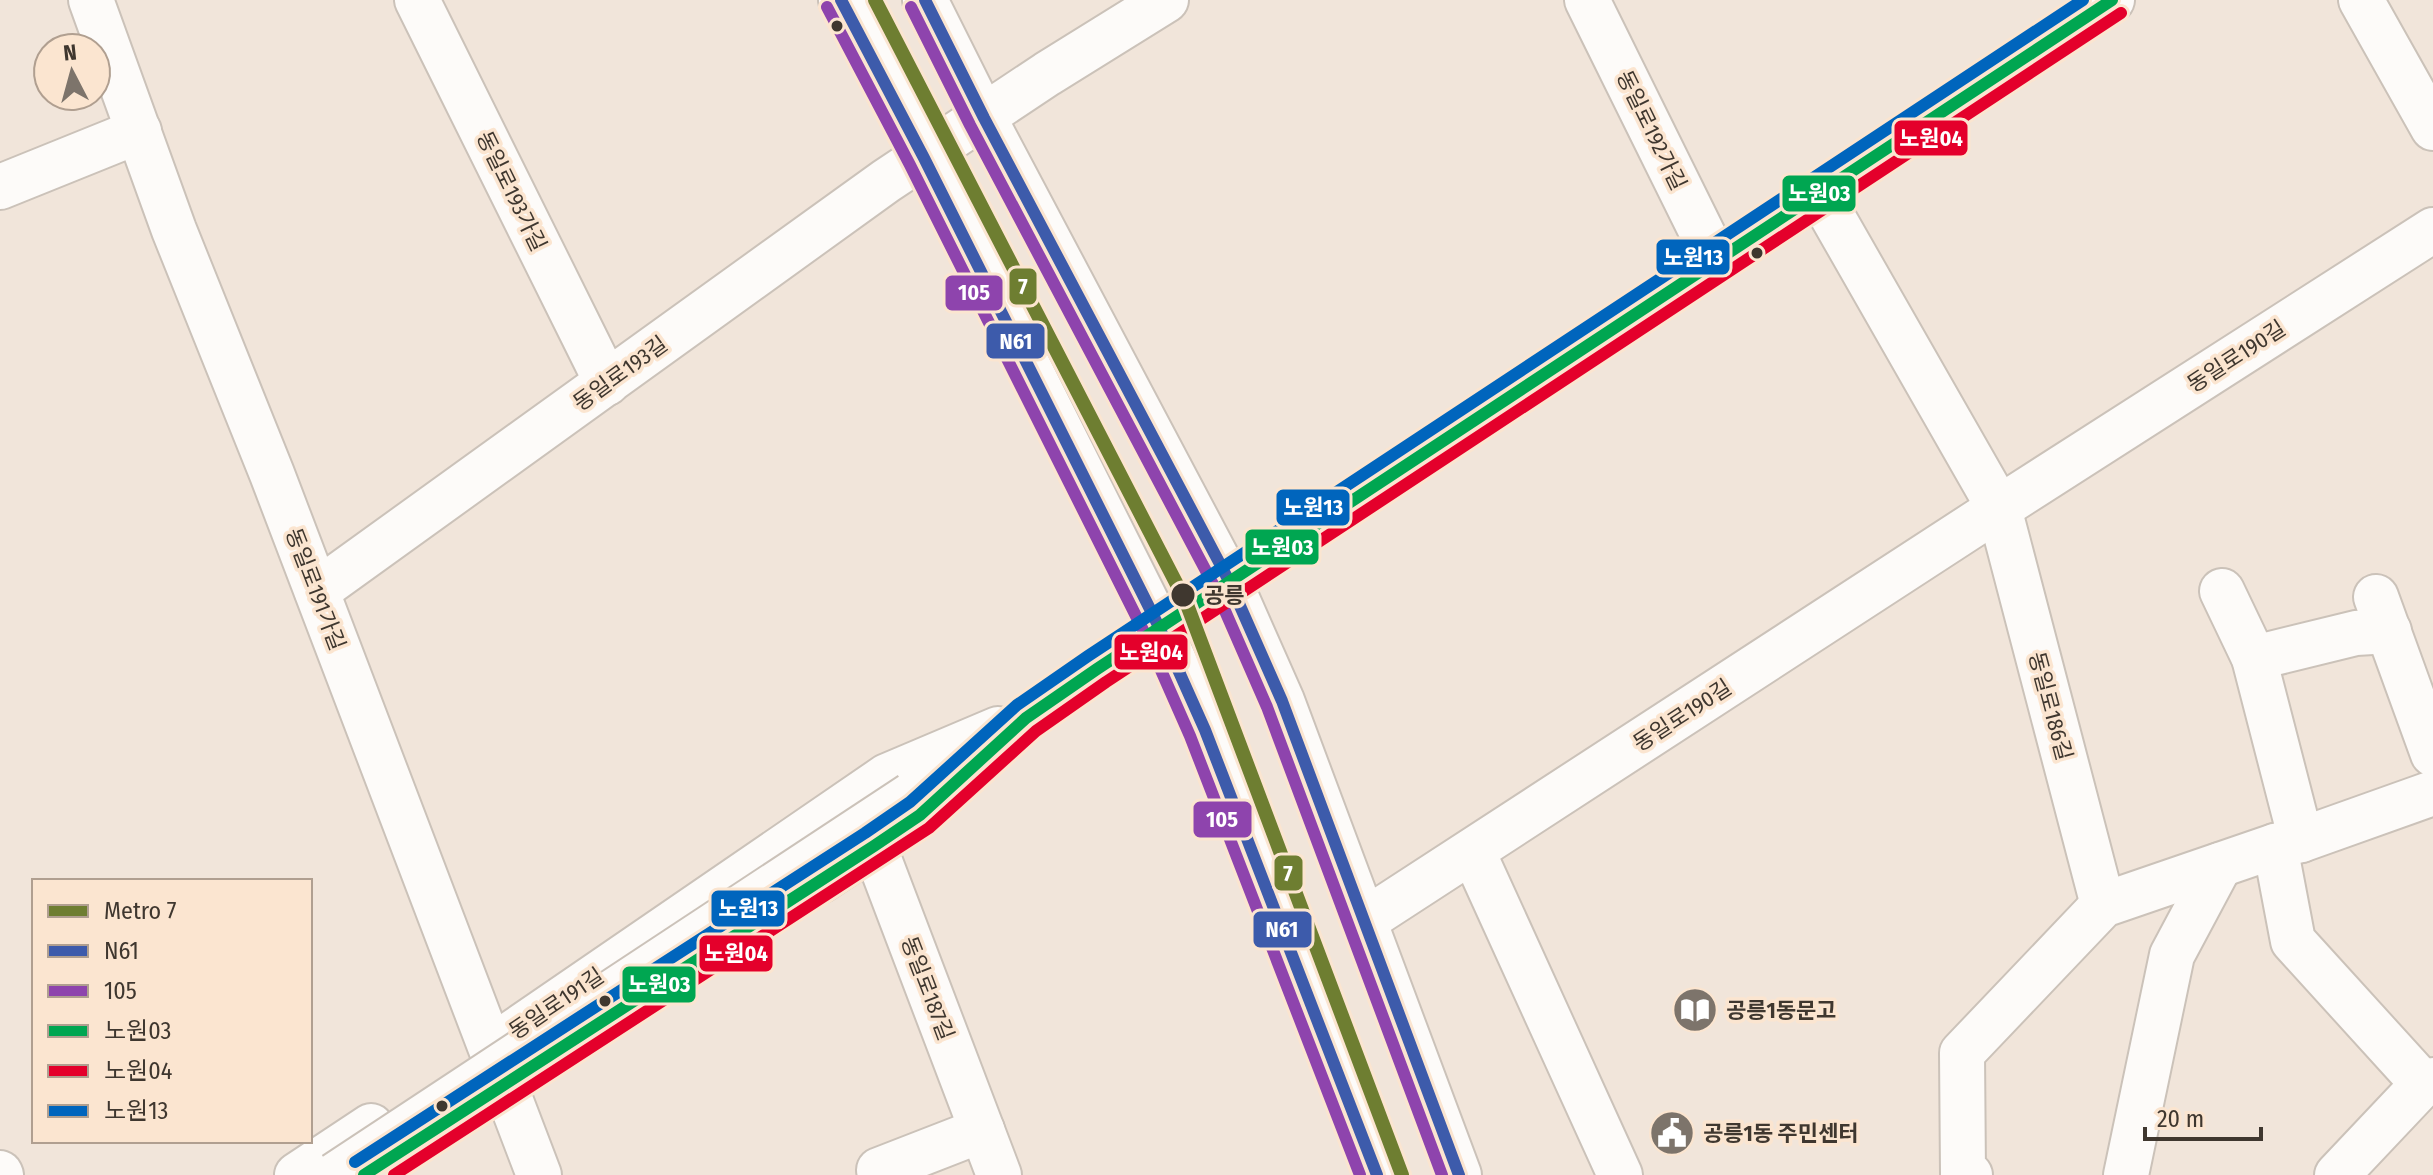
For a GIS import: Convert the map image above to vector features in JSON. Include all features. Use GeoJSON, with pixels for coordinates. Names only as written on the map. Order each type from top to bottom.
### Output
{"type":"FeatureCollection","features":[{"type":"Feature","properties":{"kind":"street","name":"동일로191가길"},"geometry":{"type":"LineString","coordinates":[[91,0],[174,230],[317,591],[539,1175]]}},
{"type":"Feature","properties":{"kind":"street","name":"동일로193가길"},"geometry":{"type":"LineString","coordinates":[[417,0],[607,383]]}},
{"type":"Feature","properties":{"kind":"street"},"geometry":{"type":"LineString","coordinates":[[841,0],[924,158],[1159,627],[1210,744],[1377,1175]]}},
{"type":"Feature","properties":{"kind":"street"},"geometry":{"type":"LineString","coordinates":[[925,0],[984,118],[1229,581],[1282,701],[1459,1175]]}},
{"type":"Feature","properties":{"kind":"street"},"geometry":{"type":"LineString","coordinates":[[924,158],[1166,0]]}},
{"type":"Feature","properties":{"kind":"street","name":"동일로192가길"},"geometry":{"type":"LineString","coordinates":[[1587,0],[1716,261]]}},
{"type":"Feature","properties":{"kind":"street","name":"동일로191길"},"geometry":{"type":"LineString","coordinates":[[335,1175],[911,795],[1159,627],[2112,0]]}},
{"type":"Feature","properties":{"kind":"street"},"geometry":{"type":"LineString","coordinates":[[2361,0],[2433,128]]}},
{"type":"Feature","properties":{"kind":"street"},"geometry":{"type":"LineString","coordinates":[[0,187],[139,131]]}},
{"type":"Feature","properties":{"kind":"street","name":"동일로193길"},"geometry":{"type":"LineString","coordinates":[[317,591],[886,181],[924,158]]}},
{"type":"Feature","properties":{"kind":"street"},"geometry":{"type":"LineString","coordinates":[[1819,193],[1999,508]]}},
{"type":"Feature","properties":{"kind":"street","name":"동일로190길"},"geometry":{"type":"LineString","coordinates":[[1364,921],[2433,230]]}},
{"type":"Feature","properties":{"kind":"street","name":"동일로186길"},"geometry":{"type":"LineString","coordinates":[[1999,508],[2103,905]]}},
{"type":"Feature","properties":{"kind":"street"},"geometry":{"type":"LineString","coordinates":[[2222,591],[2254,658],[2288,843],[2293,941],[2428,1082],[2356,1168]]}},
{"type":"Feature","properties":{"kind":"street"},"geometry":{"type":"LineString","coordinates":[[2254,658],[2356,633],[2382,614],[2433,754]]}},
{"type":"Feature","properties":{"kind":"street","name":"동일로191길"},"geometry":{"type":"LineString","coordinates":[[364,1175],[498,1065],[887,776],[1026,718]]}},
{"type":"Feature","properties":{"kind":"street","name":"동일로191길"},"geometry":{"type":"LineString","coordinates":[[297,1175],[498,1065],[874,846],[920,815],[1026,718]]}},
{"type":"Feature","properties":{"kind":"street"},"geometry":{"type":"LineString","coordinates":[[1970,1175],[1962,1175],[1962,1053],[2103,905],[2433,793]]}},
{"type":"Feature","properties":{"kind":"street","name":"동일로187길"},"geometry":{"type":"LineString","coordinates":[[874,846],[999,1175]]}},
{"type":"Feature","properties":{"kind":"street"},"geometry":{"type":"LineString","coordinates":[[1473,852],[1620,1175]]}},
{"type":"Feature","properties":{"kind":"street"},"geometry":{"type":"LineString","coordinates":[[2126,1175],[2172,955],[2220,865]]}},
{"type":"Feature","properties":{"kind":"street"},"geometry":{"type":"LineString","coordinates":[[881,1175],[879,1170],[982,1130]]}},
{"type":"Feature","properties":{"kind":"metro line","name":"7"},"geometry":{"type":"LineString","coordinates":[[875,0],[1186,602],[1402,1175]]}},
{"type":"Feature","properties":{"kind":"transit line","name":"N61"},"geometry":{"type":"LineString","coordinates":[[841,0],[924,158],[1159,627],[1205,730],[1377,1175]]}},
{"type":"Feature","properties":{"kind":"transit line","name":"N61"},"geometry":{"type":"LineString","coordinates":[[925,0],[984,118],[1229,581],[1282,701],[1459,1175]]}},
{"type":"Feature","properties":{"kind":"transit line","name":"노원13"},"geometry":{"type":"LineString","coordinates":[[355,1162],[865,833],[910,802],[1017,705],[1088,656],[2083,0]]}},
{"type":"Feature","properties":{"kind":"transit line","name":"노원03"},"geometry":{"type":"LineString","coordinates":[[364,1175],[874,846],[920,815],[1026,718],[1097,669],[2112,0]]}},
{"type":"Feature","properties":{"kind":"transit line","name":"105"},"geometry":{"type":"LineString","coordinates":[[827,7],[910,165],[1145,634],[1190,736],[1360,1175]]}},
{"type":"Feature","properties":{"kind":"transit line","name":"105"},"geometry":{"type":"LineString","coordinates":[[911,7],[970,125],[1215,588],[1267,707],[1442,1175]]}},
{"type":"Feature","properties":{"kind":"transit line","name":"노원04"},"geometry":{"type":"LineString","coordinates":[[394,1175],[929,828],[1036,731],[1106,682],[2121,13]]}},
{"type":"Feature","properties":{"kind":"place","name":"공릉"},"geometry":{"type":"Point","coordinates":[1183,595]}},
{"type":"Feature","properties":{"kind":"place","name":"공릉1동문고"},"geometry":{"type":"Point","coordinates":[1695,1010]}},
{"type":"Feature","properties":{"kind":"place","name":"공릉1동 주민센터"},"geometry":{"type":"Point","coordinates":[1672,1133]}}]}
